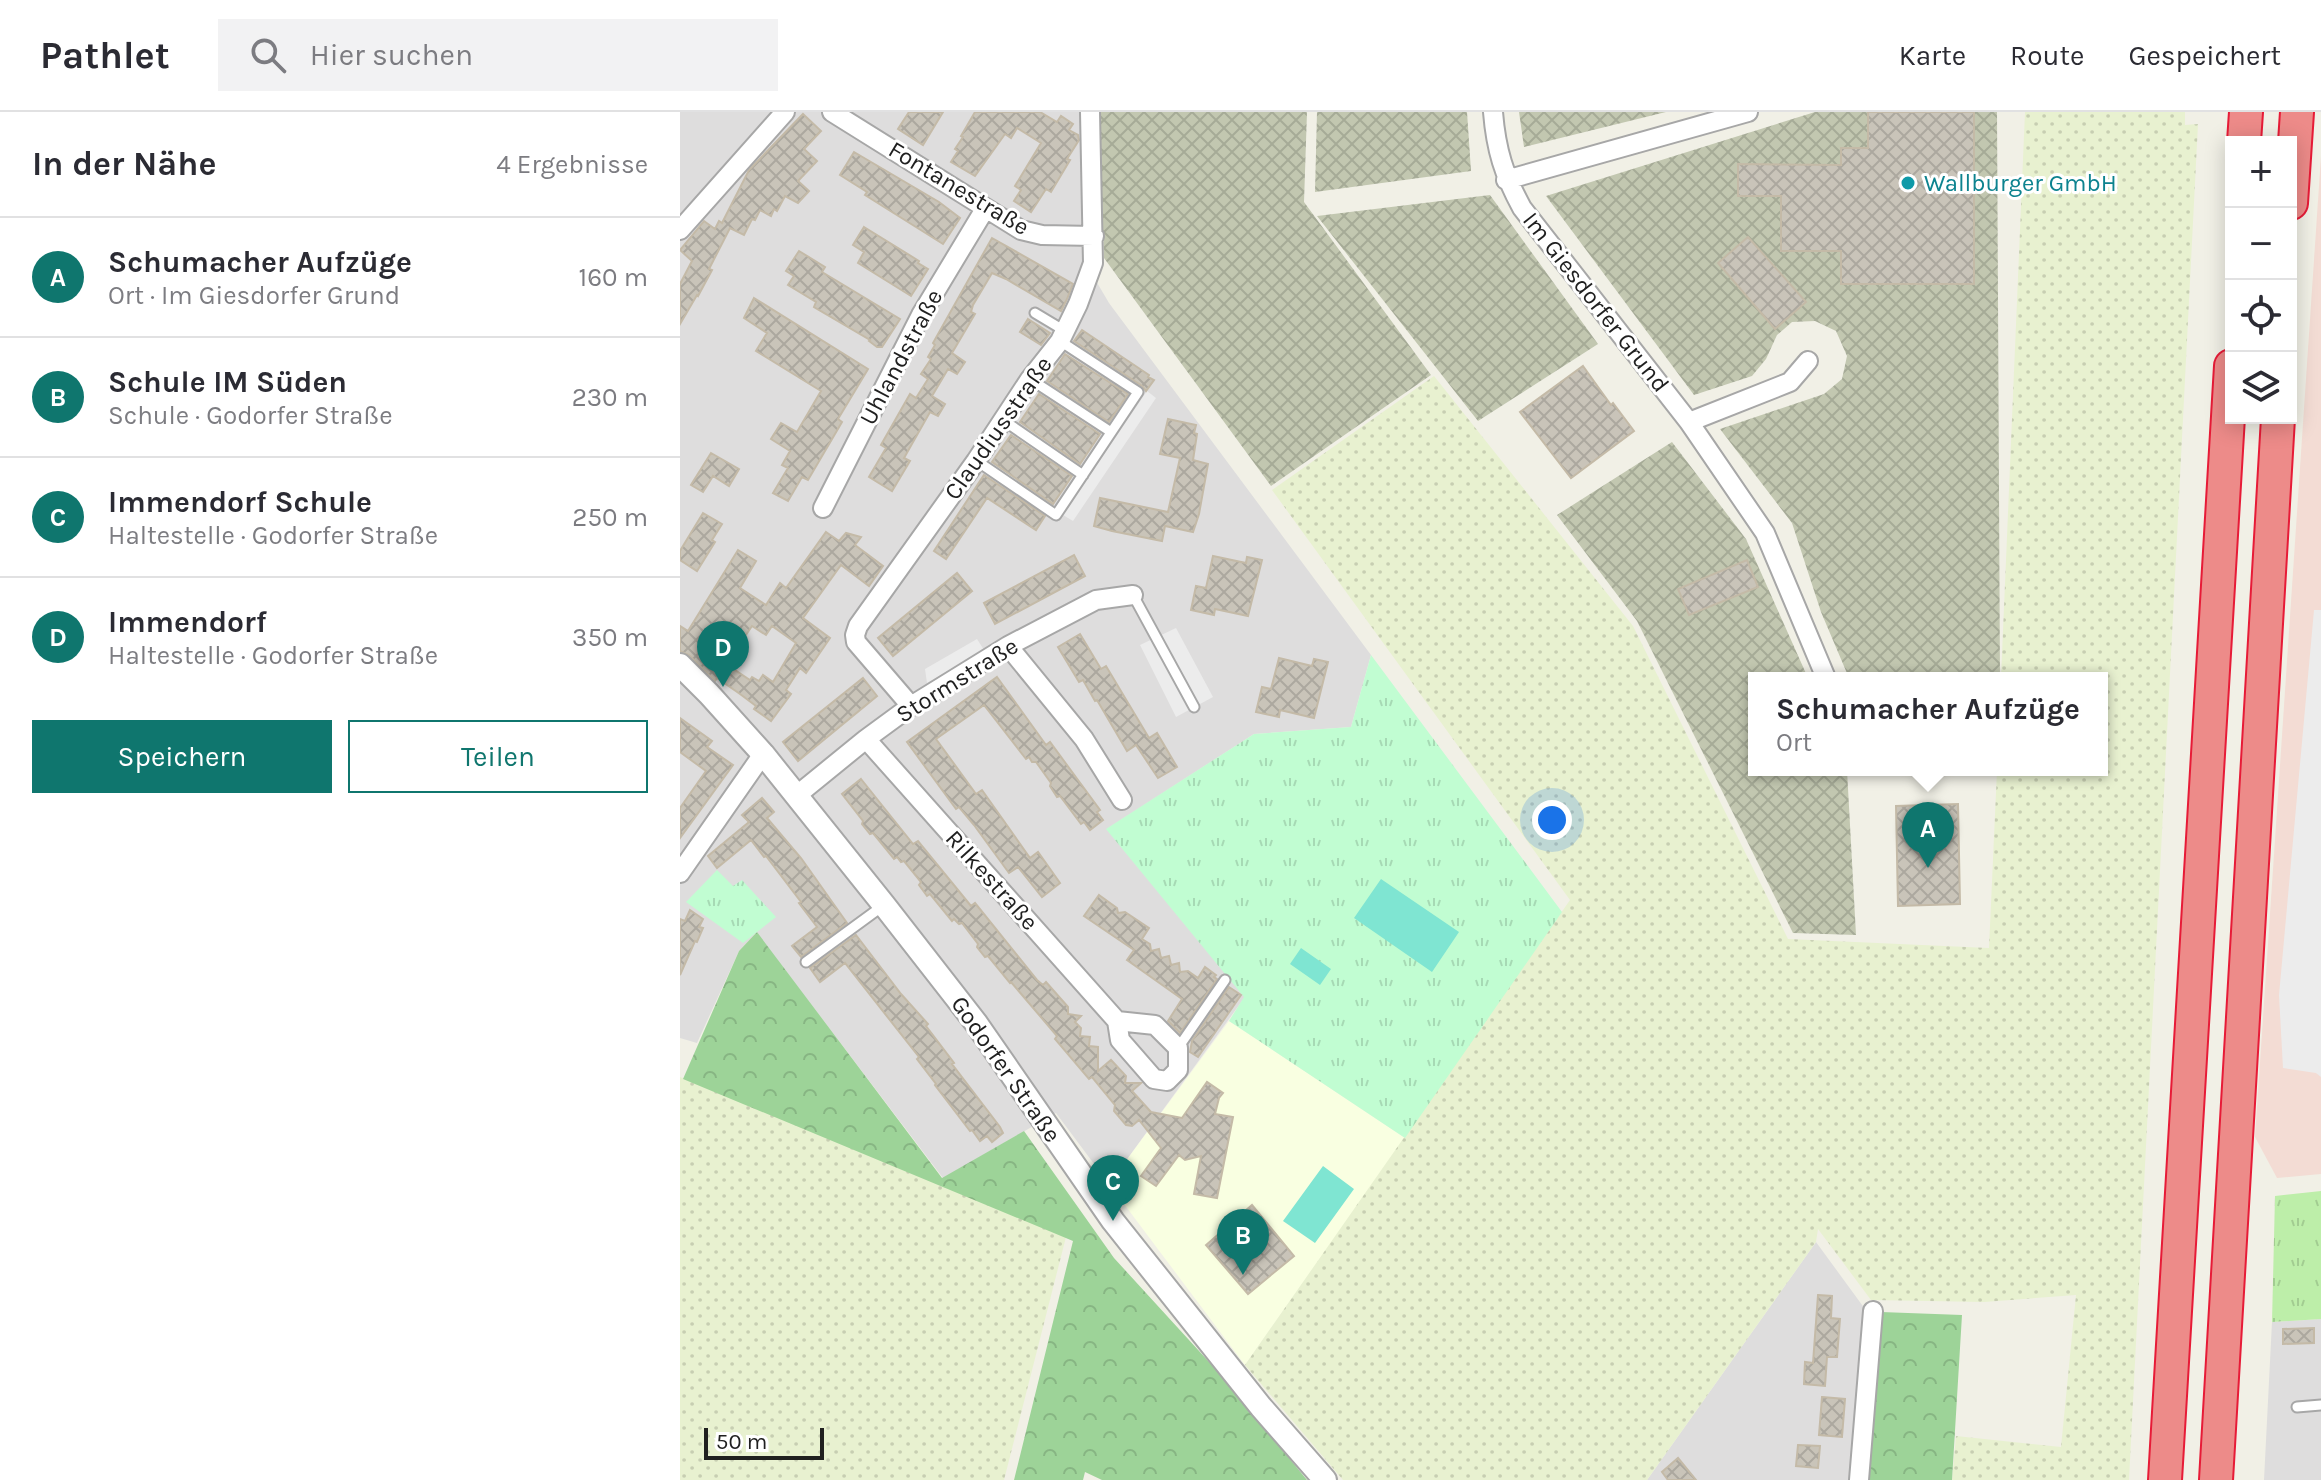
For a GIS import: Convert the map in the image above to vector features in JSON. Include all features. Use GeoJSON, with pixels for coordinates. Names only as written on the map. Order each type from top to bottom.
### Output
{"type":"FeatureCollection","features":[{"type":"Feature","properties":{"kind":"highway"},"geometry":{"type":"LineString","coordinates":[[2244,136],[2246,112]]}},
{"type":"Feature","properties":{"kind":"highway"},"geometry":{"type":"LineString","coordinates":[[2295,136],[2297,112]]}},
{"type":"Feature","properties":{"kind":"highway"},"geometry":{"type":"LineString","coordinates":[[2165,1480],[2228,424]]}},
{"type":"Feature","properties":{"kind":"highway"},"geometry":{"type":"LineString","coordinates":[[2216,1480],[2278,424]]}},
{"type":"Feature","properties":{"kind":"street"},"geometry":{"type":"LineString","coordinates":[[680,230],[785,112]]}},
{"type":"Feature","properties":{"kind":"street","name":"Fontanestraße"},"geometry":{"type":"LineString","coordinates":[[832,112],[1021,230],[1042,235],[1094,236]]}},
{"type":"Feature","properties":{"kind":"street","name":"Claudiusstraße"},"geometry":{"type":"LineString","coordinates":[[911,706],[856,642],[855,635],[876,600],[1063,336],[1093,263],[1090,112]]}},
{"type":"Feature","properties":{"kind":"street","name":"Im Giesdorfer Grund"},"geometry":{"type":"LineString","coordinates":[[1493,112],[1495,142],[1506,180],[1522,208],[1689,422],[1765,533],[1823,672]]}},
{"type":"Feature","properties":{"kind":"street"},"geometry":{"type":"LineString","coordinates":[[1506,180],[1748,112]]}},
{"type":"Feature","properties":{"kind":"street","name":"Uhlandstraße"},"geometry":{"type":"LineString","coordinates":[[823,508],[921,315],[985,209]]}},
{"type":"Feature","properties":{"kind":"street"},"geometry":{"type":"LineString","coordinates":[[1689,422],[1790,382],[1808,361]]}},
{"type":"Feature","properties":{"kind":"street","name":"Stormstraße"},"geometry":{"type":"LineString","coordinates":[[796,796],[911,706],[1008,646],[1096,600],[1133,595]]}},
{"type":"Feature","properties":{"kind":"street"},"geometry":{"type":"LineString","coordinates":[[1008,646],[1084,739],[1122,800]]}},
{"type":"Feature","properties":{"kind":"street","name":"Godorfer Straße"},"geometry":{"type":"LineString","coordinates":[[680,665],[763,754],[884,905],[976,1023],[1113,1221],[1261,1407],[1325,1480]]}},
{"type":"Feature","properties":{"kind":"street","name":"Rilkestraße"},"geometry":{"type":"LineString","coordinates":[[866,739],[1117,1021],[1120,1040],[1154,1079],[1167,1081],[1178,1070],[1178,1048]]}},
{"type":"Feature","properties":{"kind":"street"},"geometry":{"type":"LineString","coordinates":[[680,873],[763,754]]}},
{"type":"Feature","properties":{"kind":"street"},"geometry":{"type":"LineString","coordinates":[[1117,1021],[1155,1025],[1178,1048]]}},
{"type":"Feature","properties":{"kind":"street"},"geometry":{"type":"LineString","coordinates":[[1859,1480],[1873,1311]]}},
{"type":"Feature","properties":{"kind":"lane"},"geometry":{"type":"LineString","coordinates":[[976,461],[1056,515],[1138,392],[1035,313]]}},
{"type":"Feature","properties":{"kind":"lane"},"geometry":{"type":"LineString","coordinates":[[1030,379],[1111,432]]}},
{"type":"Feature","properties":{"kind":"lane"},"geometry":{"type":"LineString","coordinates":[[1003,420],[1083,475]]}},
{"type":"Feature","properties":{"kind":"lane"},"geometry":{"type":"LineString","coordinates":[[1133,595],[1194,707]]}},
{"type":"Feature","properties":{"kind":"lane"},"geometry":{"type":"LineString","coordinates":[[806,962],[884,905]]}},
{"type":"Feature","properties":{"kind":"lane"},"geometry":{"type":"LineString","coordinates":[[1178,1048],[1225,980]]}},
{"type":"Feature","properties":{"kind":"lane"},"geometry":{"type":"LineString","coordinates":[[2297,1407],[2321,1405]]}},
{"type":"Feature","properties":{"kind":"shaded area"},"geometry":{"type":"Polygon","coordinates":[[[680,112],[1083,112],[1089,269],[1109,303],[1371,655],[1351,727],[1254,734],[1107,829],[1245,997],[1109,1184],[1056,1113],[943,1178],[757,933],[739,951],[697,1043],[680,1038],[680,112]]]}},
{"type":"Feature","properties":{"kind":"shaded area"},"geometry":{"type":"Polygon","coordinates":[[[1099,112],[1307,112],[1304,202],[1431,375],[1271,486],[1104,258],[1099,112]]]}},
{"type":"Feature","properties":{"kind":"shaded area"},"geometry":{"type":"Polygon","coordinates":[[[1317,112],[1467,112],[1471,171],[1315,192],[1317,112]]]}},
{"type":"Feature","properties":{"kind":"shaded area"},"geometry":{"type":"Polygon","coordinates":[[[1519,112],[1666,112],[1524,147],[1519,112]]]}},
{"type":"Feature","properties":{"kind":"shaded area"},"geometry":{"type":"Polygon","coordinates":[[[1815,112],[1997,112],[2000,672],[1846,672],[1821,612],[1792,523],[1720,429],[1824,394],[1842,379],[1847,356],[1836,331],[1815,321],[1792,322],[1777,335],[1766,359],[1752,376],[1694,395],[1546,196],[1815,112]]]}},
{"type":"Feature","properties":{"kind":"shaded area"},"geometry":{"type":"Polygon","coordinates":[[[2025,112],[2185,112],[2185,125],[2198,124],[2129,1480],[1952,1480],[1956,1436],[2061,1447],[2076,1295],[1984,1302],[1871,1300],[1818,1229],[1816,1242],[1647,1480],[1343,1480],[1245,1365],[1570,900],[1272,490],[1434,376],[1633,626],[1788,939],[1989,948],[1997,776],[2108,776],[2108,672],[2001,672],[2025,112]]]}},
{"type":"Feature","properties":{"kind":"shaded area"},"geometry":{"type":"Polygon","coordinates":[[[2321,156],[2321,1174],[2277,1178],[2255,1137],[2321,156]]]}},
{"type":"Feature","properties":{"kind":"shaded area"},"geometry":{"type":"Polygon","coordinates":[[[1490,195],[1598,344],[1478,421],[1317,216],[1490,195]]]}},
{"type":"Feature","properties":{"kind":"shaded area"},"geometry":{"type":"Polygon","coordinates":[[[1147,391],[1156,398],[1073,521],[1063,515],[1147,391]]]}},
{"type":"Feature","properties":{"kind":"shaded area"},"geometry":{"type":"Polygon","coordinates":[[[1672,442],[1746,539],[1805,672],[1748,672],[1748,776],[1847,776],[1856,935],[1793,933],[1637,621],[1557,515],[1672,442]]]}},
{"type":"Feature","properties":{"kind":"shaded area"},"geometry":{"type":"Polygon","coordinates":[[[2314,610],[2321,610],[2321,1077],[2316,1073],[2283,1068],[2279,995],[2314,610]]]}},
{"type":"Feature","properties":{"kind":"shaded area"},"geometry":{"type":"Polygon","coordinates":[[[1176,628],[1213,697],[1176,717],[1140,645],[1176,628]]]}},
{"type":"Feature","properties":{"kind":"shaded area"},"geometry":{"type":"Polygon","coordinates":[[[977,639],[984,650],[927,683],[925,669],[977,639]]]}},
{"type":"Feature","properties":{"kind":"shaded area"},"geometry":{"type":"Polygon","coordinates":[[[1381,879],[1459,932],[1432,972],[1354,918],[1381,879]]]}},
{"type":"Feature","properties":{"kind":"shaded area"},"geometry":{"type":"Polygon","coordinates":[[[1301,948],[1331,969],[1320,985],[1290,964],[1301,948]]]}},
{"type":"Feature","properties":{"kind":"shaded area"},"geometry":{"type":"Polygon","coordinates":[[[1229,1021],[1405,1138],[1245,1365],[1109,1184],[1229,1021]]]}},
{"type":"Feature","properties":{"kind":"shaded area"},"geometry":{"type":"Polygon","coordinates":[[[680,1077],[1066,1237],[1004,1480],[680,1480],[680,1077]]]}},
{"type":"Feature","properties":{"kind":"shaded area"},"geometry":{"type":"Polygon","coordinates":[[[1323,1166],[1354,1189],[1315,1243],[1283,1221],[1323,1166]]]}},
{"type":"Feature","properties":{"kind":"shaded area"},"geometry":{"type":"Polygon","coordinates":[[[1816,1242],[1865,1309],[1868,1480],[1647,1480],[1816,1242]]]}},
{"type":"Feature","properties":{"kind":"shaded area"},"geometry":{"type":"Polygon","coordinates":[[[2321,1319],[2321,1480],[2264,1480],[2272,1322],[2321,1319]]]}},
{"type":"Feature","properties":{"kind":"green space"},"geometry":{"type":"Polygon","coordinates":[[[1371,655],[1562,912],[1405,1138],[1229,1021],[1244,997],[1106,829],[1254,734],[1351,727],[1371,655]]]}},
{"type":"Feature","properties":{"kind":"green space"},"geometry":{"type":"Polygon","coordinates":[[[717,870],[733,886],[742,880],[776,917],[743,943],[686,902],[717,870]]]}},
{"type":"Feature","properties":{"kind":"green space"},"geometry":{"type":"Polygon","coordinates":[[[757,932],[942,1178],[1024,1131],[1114,1258],[1221,1375],[1307,1480],[1102,1480],[1085,1472],[1083,1480],[1014,1480],[1073,1241],[683,1079],[739,951],[757,932]]]}},
{"type":"Feature","properties":{"kind":"green space"},"geometry":{"type":"Polygon","coordinates":[[[2321,1191],[2321,1319],[2272,1322],[2275,1196],[2321,1191]]]}},
{"type":"Feature","properties":{"kind":"green space"},"geometry":{"type":"Polygon","coordinates":[[[1881,1312],[1962,1315],[1952,1480],[1868,1480],[1881,1312]]]}},
{"type":"Feature","properties":{"kind":"building"},"geometry":{"type":"Polygon","coordinates":[[[909,112],[943,112],[923,145],[898,129],[909,112]]]}},
{"type":"Feature","properties":{"kind":"building"},"geometry":{"type":"Polygon","coordinates":[[[975,112],[1040,112],[1057,122],[1061,116],[1073,124],[1069,130],[1078,135],[1079,140],[1067,159],[1070,160],[1051,192],[1046,189],[1031,212],[1014,201],[1021,190],[1015,186],[1041,143],[1017,128],[1011,138],[1005,134],[975,176],[951,162],[975,112]]]}},
{"type":"Feature","properties":{"kind":"building","name":"Wallburger GmbH"},"geometry":{"type":"Polygon","coordinates":[[[1868,112],[1974,112],[1974,284],[1841,284],[1841,251],[1781,251],[1781,196],[1738,196],[1738,164],[1841,165],[1841,148],[1868,148],[1868,112]]]}},
{"type":"Feature","properties":{"kind":"building"},"geometry":{"type":"Polygon","coordinates":[[[803,114],[821,131],[804,149],[817,161],[798,181],[809,191],[798,203],[785,196],[771,216],[760,210],[744,235],[730,228],[709,269],[712,270],[680,324],[680,284],[692,261],[680,250],[704,221],[715,229],[719,221],[722,223],[749,170],[803,114]]]}},
{"type":"Feature","properties":{"kind":"building"},"geometry":{"type":"Polygon","coordinates":[[[854,152],[939,202],[960,218],[943,244],[865,195],[867,192],[840,175],[854,152]]]}},
{"type":"Feature","properties":{"kind":"building"},"geometry":{"type":"Polygon","coordinates":[[[864,227],[928,269],[911,296],[858,263],[864,252],[853,245],[864,227]]]}},
{"type":"Feature","properties":{"kind":"building"},"geometry":{"type":"Polygon","coordinates":[[[1748,237],[1806,302],[1775,329],[1718,263],[1748,237]]]}},
{"type":"Feature","properties":{"kind":"building"},"geometry":{"type":"Polygon","coordinates":[[[992,238],[1073,284],[1061,311],[992,273],[973,305],[971,312],[975,314],[952,353],[965,362],[957,374],[948,369],[932,396],[945,404],[938,416],[930,412],[904,458],[910,461],[892,491],[869,477],[886,448],[881,445],[910,394],[916,398],[928,379],[921,374],[931,359],[928,357],[935,345],[933,343],[992,238]]]}},
{"type":"Feature","properties":{"kind":"building"},"geometry":{"type":"Polygon","coordinates":[[[799,251],[825,267],[822,272],[900,319],[882,347],[877,347],[814,307],[816,302],[788,285],[794,276],[786,271],[799,251]]]}},
{"type":"Feature","properties":{"kind":"building"},"geometry":{"type":"Polygon","coordinates":[[[754,298],[868,369],[838,419],[842,422],[808,480],[802,477],[788,501],[773,493],[788,468],[782,465],[790,451],[771,439],[781,423],[797,432],[821,391],[756,351],[767,333],[744,318],[754,298]]]}},
{"type":"Feature","properties":{"kind":"building"},"geometry":{"type":"Polygon","coordinates":[[[1028,319],[1050,333],[1041,345],[1020,332],[1028,319]]]}},
{"type":"Feature","properties":{"kind":"building"},"geometry":{"type":"Polygon","coordinates":[[[1082,330],[1149,375],[1154,380],[1146,391],[1074,341],[1082,330]]]}},
{"type":"Feature","properties":{"kind":"building"},"geometry":{"type":"Polygon","coordinates":[[[1065,354],[1128,394],[1109,422],[1047,381],[1065,354]]]}},
{"type":"Feature","properties":{"kind":"building"},"geometry":{"type":"Polygon","coordinates":[[[1583,366],[1634,431],[1571,478],[1520,412],[1583,366]]]}},
{"type":"Feature","properties":{"kind":"building"},"geometry":{"type":"Polygon","coordinates":[[[1039,394],[1100,434],[1080,464],[1020,422],[1039,394]]]}},
{"type":"Feature","properties":{"kind":"building"},"geometry":{"type":"Polygon","coordinates":[[[1168,419],[1196,425],[1193,460],[1208,464],[1193,532],[1165,526],[1162,541],[1094,526],[1100,498],[1168,512],[1180,458],[1160,454],[1168,419]]]}},
{"type":"Feature","properties":{"kind":"building"},"geometry":{"type":"Polygon","coordinates":[[[1011,435],[1072,476],[1053,504],[992,462],[1011,435]]]}},
{"type":"Feature","properties":{"kind":"building"},"geometry":{"type":"Polygon","coordinates":[[[711,453],[739,469],[729,486],[713,476],[703,492],[691,485],[711,453]]]}},
{"type":"Feature","properties":{"kind":"building"},"geometry":{"type":"Polygon","coordinates":[[[984,475],[1045,516],[1036,530],[987,498],[946,559],[934,551],[984,475]]]}},
{"type":"Feature","properties":{"kind":"building"},"geometry":{"type":"Polygon","coordinates":[[[703,513],[722,524],[697,571],[680,560],[680,551],[703,513]]]}},
{"type":"Feature","properties":{"kind":"building"},"geometry":{"type":"Polygon","coordinates":[[[826,532],[839,541],[846,533],[861,537],[855,545],[883,566],[869,586],[841,565],[803,618],[830,638],[806,673],[800,668],[786,690],[791,694],[771,721],[754,709],[756,706],[717,678],[715,681],[689,655],[680,651],[680,626],[688,631],[738,550],[756,561],[740,588],[766,605],[780,583],[786,588],[826,532]],[[752,626],[726,664],[750,680],[752,677],[759,681],[763,675],[773,682],[796,643],[772,626],[766,635],[752,626]]]}},
{"type":"Feature","properties":{"kind":"building"},"geometry":{"type":"Polygon","coordinates":[[[1074,555],[1085,576],[995,624],[984,603],[1074,555]]]}},
{"type":"Feature","properties":{"kind":"building"},"geometry":{"type":"Polygon","coordinates":[[[1213,556],[1246,563],[1247,557],[1262,560],[1248,616],[1215,609],[1214,615],[1191,610],[1196,586],[1206,588],[1213,556]]]}},
{"type":"Feature","properties":{"kind":"building"},"geometry":{"type":"Polygon","coordinates":[[[1747,560],[1758,587],[1689,615],[1678,589],[1747,560]]]}},
{"type":"Feature","properties":{"kind":"building"},"geometry":{"type":"Polygon","coordinates":[[[957,573],[972,591],[893,656],[878,638],[957,573]]]}},
{"type":"Feature","properties":{"kind":"building"},"geometry":{"type":"Polygon","coordinates":[[[1080,634],[1101,669],[1106,666],[1149,738],[1157,733],[1177,767],[1158,778],[1136,745],[1127,751],[1097,700],[1083,680],[1079,682],[1058,647],[1080,634]]]}},
{"type":"Feature","properties":{"kind":"building"},"geometry":{"type":"Polygon","coordinates":[[[1279,658],[1312,666],[1314,659],[1328,662],[1314,718],[1280,710],[1279,717],[1256,712],[1262,687],[1271,689],[1279,658]]]}},
{"type":"Feature","properties":{"kind":"building"},"geometry":{"type":"Polygon","coordinates":[[[997,677],[1046,745],[1050,742],[1100,810],[1097,812],[1103,820],[1090,830],[1084,822],[1081,824],[1060,796],[1057,797],[1036,762],[1029,757],[1026,759],[984,705],[936,739],[976,794],[982,790],[1030,858],[1038,852],[1060,883],[1042,897],[1018,867],[1009,873],[974,825],[959,807],[956,809],[907,742],[997,677]]]}},
{"type":"Feature","properties":{"kind":"building"},"geometry":{"type":"Polygon","coordinates":[[[863,678],[877,696],[798,761],[783,742],[863,678]]]}},
{"type":"Feature","properties":{"kind":"building"},"geometry":{"type":"Polygon","coordinates":[[[680,718],[712,741],[707,747],[733,765],[680,838],[680,808],[706,771],[680,752],[680,718]]]}},
{"type":"Feature","properties":{"kind":"building"},"geometry":{"type":"Polygon","coordinates":[[[861,779],[913,844],[918,841],[971,906],[975,903],[1037,980],[1043,985],[1046,982],[1068,1007],[1068,1014],[1081,1016],[1075,1022],[1081,1028],[1080,1036],[1090,1037],[1089,1046],[1098,1047],[1098,1071],[1111,1060],[1126,1076],[1125,1083],[1141,1083],[1132,1091],[1151,1112],[1182,1118],[1207,1082],[1223,1093],[1215,1114],[1233,1117],[1217,1198],[1194,1194],[1201,1156],[1185,1160],[1179,1155],[1156,1186],[1141,1176],[1161,1148],[1139,1120],[1132,1126],[1126,1125],[1114,1111],[1115,1105],[1055,1039],[1057,1036],[1011,982],[988,956],[985,957],[962,923],[952,921],[930,894],[927,896],[919,885],[921,882],[904,861],[897,857],[894,859],[873,833],[870,834],[842,794],[861,779]]]}},
{"type":"Feature","properties":{"kind":"building"},"geometry":{"type":"Polygon","coordinates":[[[762,798],[774,812],[767,818],[801,858],[847,923],[801,957],[792,946],[817,927],[766,856],[751,840],[717,868],[708,856],[749,822],[742,815],[762,798]]]}},
{"type":"Feature","properties":{"kind":"building"},"geometry":{"type":"Polygon","coordinates":[[[1958,804],[1960,904],[1898,906],[1896,806],[1958,804]]]}},
{"type":"Feature","properties":{"kind":"building"},"geometry":{"type":"Polygon","coordinates":[[[1099,895],[1117,908],[1118,913],[1125,912],[1149,928],[1142,939],[1150,944],[1151,951],[1159,949],[1161,958],[1169,956],[1171,965],[1179,963],[1180,972],[1188,971],[1198,978],[1205,967],[1216,975],[1214,977],[1217,979],[1180,1033],[1168,1021],[1182,999],[1127,960],[1134,950],[1084,916],[1099,895]]]}},
{"type":"Feature","properties":{"kind":"building"},"geometry":{"type":"Polygon","coordinates":[[[690,910],[703,919],[699,927],[703,928],[680,975],[680,919],[685,921],[690,910]]]}},
{"type":"Feature","properties":{"kind":"building"},"geometry":{"type":"Polygon","coordinates":[[[856,935],[928,1024],[926,1026],[952,1064],[1000,1127],[1003,1133],[992,1142],[987,1136],[980,1141],[970,1131],[917,1059],[919,1057],[845,963],[820,982],[810,968],[856,935]]]}},
{"type":"Feature","properties":{"kind":"building"},"geometry":{"type":"Polygon","coordinates":[[[1229,987],[1241,995],[1198,1057],[1190,1052],[1192,1041],[1229,987]]]}},
{"type":"Feature","properties":{"kind":"building"},"geometry":{"type":"Polygon","coordinates":[[[1252,1205],[1294,1256],[1248,1294],[1206,1245],[1252,1205]]]}},
{"type":"Feature","properties":{"kind":"building"},"geometry":{"type":"Polygon","coordinates":[[[1818,1295],[1832,1296],[1831,1318],[1840,1319],[1837,1357],[1827,1357],[1825,1386],[1804,1384],[1805,1362],[1813,1363],[1818,1295]]]}},
{"type":"Feature","properties":{"kind":"building"},"geometry":{"type":"Polygon","coordinates":[[[2314,1328],[2314,1343],[2283,1344],[2283,1329],[2314,1328]]]}},
{"type":"Feature","properties":{"kind":"building"},"geometry":{"type":"Polygon","coordinates":[[[1822,1397],[1845,1399],[1842,1437],[1819,1435],[1822,1397]]]}},
{"type":"Feature","properties":{"kind":"building"},"geometry":{"type":"Polygon","coordinates":[[[1798,1445],[1820,1446],[1818,1468],[1796,1466],[1798,1445]]]}},
{"type":"Feature","properties":{"kind":"building"},"geometry":{"type":"Polygon","coordinates":[[[1678,1458],[1696,1480],[1668,1480],[1662,1472],[1678,1458]]]}},
{"type":"Feature","properties":{"kind":"place","name":"Wallburger GmbH"},"geometry":{"type":"Point","coordinates":[1908,183]}},
{"type":"Feature","properties":{"kind":"place","name":"Immendorf"},"geometry":{"type":"Point","coordinates":[723,687]}},
{"type":"Feature","properties":{"kind":"place","name":"Schumacher Aufzüge"},"geometry":{"type":"Point","coordinates":[1928,868]}},
{"type":"Feature","properties":{"kind":"place","name":"Immendorf Schule"},"geometry":{"type":"Point","coordinates":[1113,1221]}},
{"type":"Feature","properties":{"kind":"place","name":"Schule IM Süden"},"geometry":{"type":"Point","coordinates":[1243,1275]}}]}
